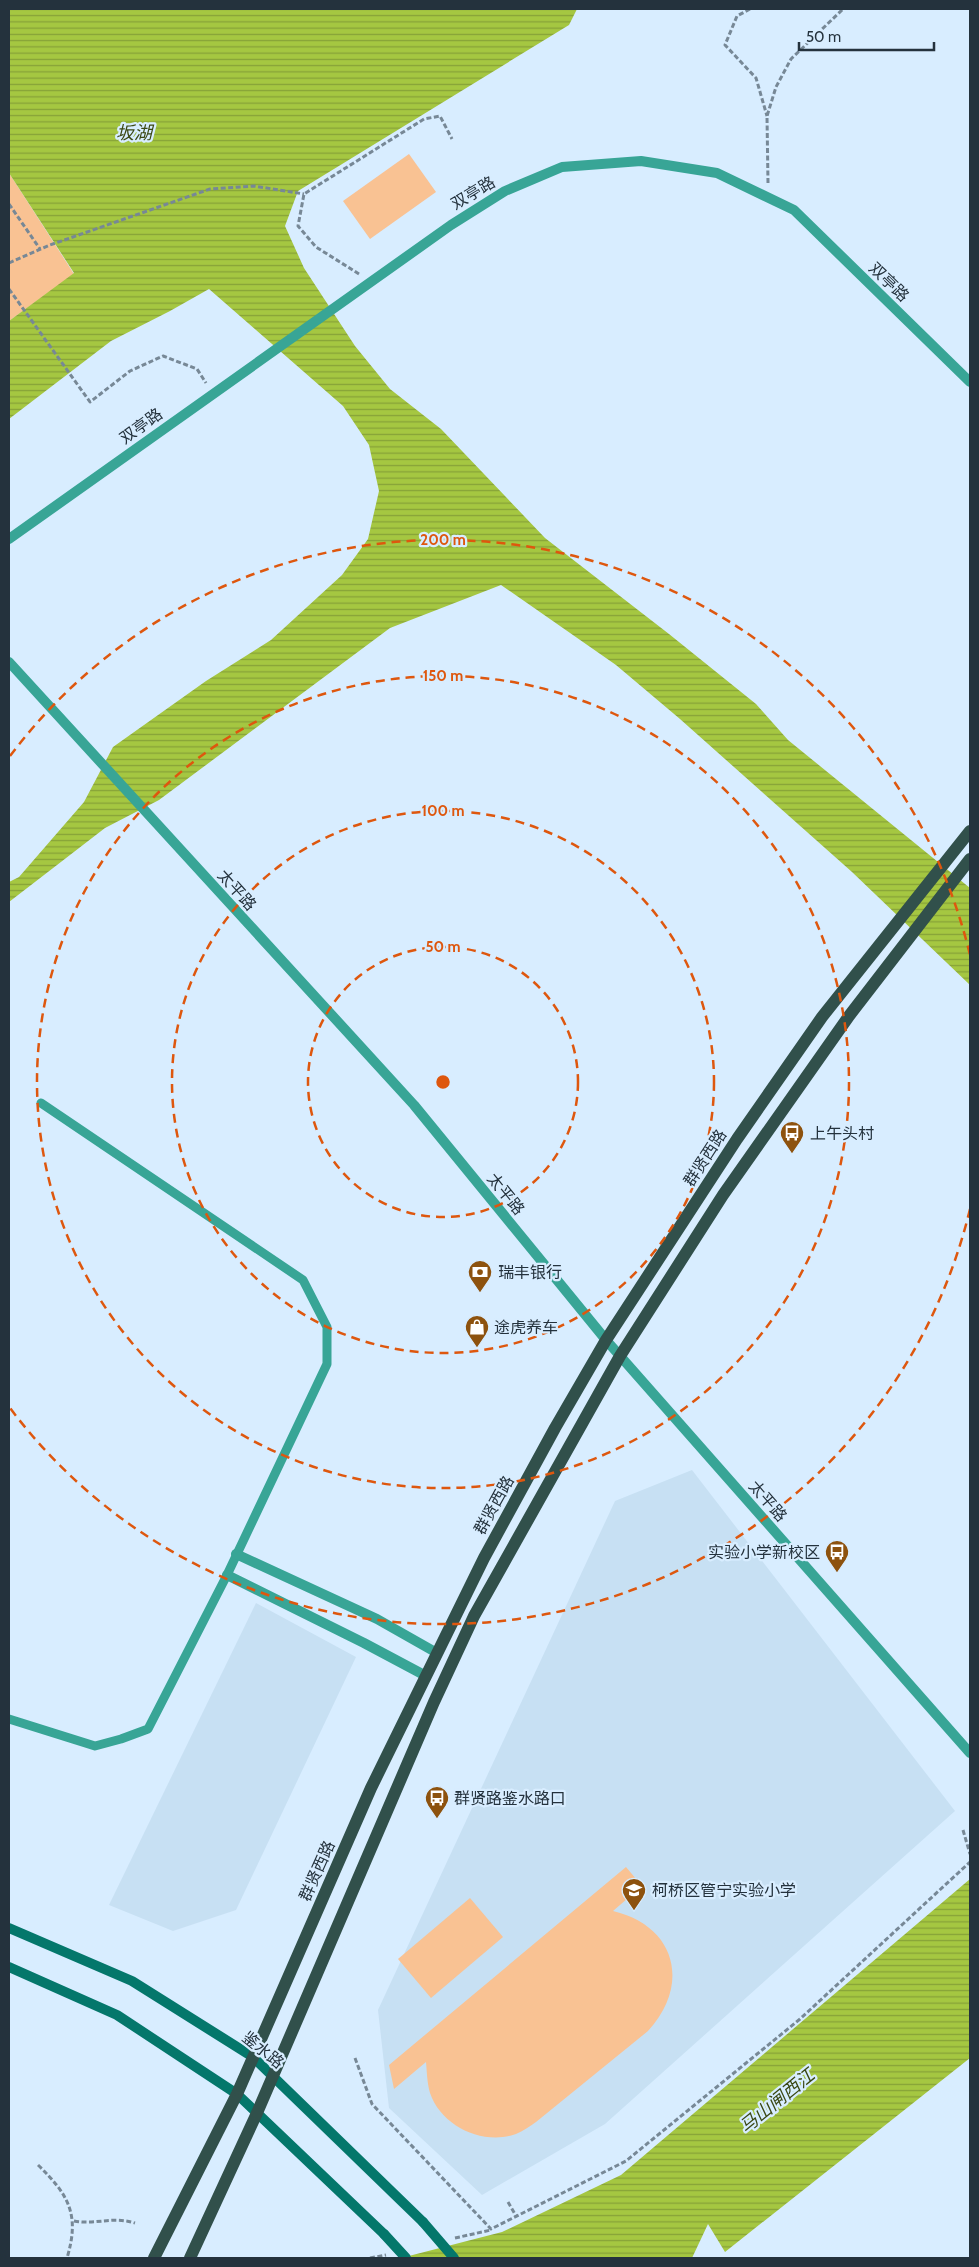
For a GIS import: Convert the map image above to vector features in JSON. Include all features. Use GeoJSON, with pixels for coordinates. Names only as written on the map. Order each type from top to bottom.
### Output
{"type":"FeatureCollection","features":[{"type":"Feature","properties":{"kind":"main road","name":"群贤西路"},"geometry":{"type":"LineString","coordinates":[[154,2258],[237,2094],[371,1788],[437,1653],[484,1558],[606,1340],[737,1139],[822,1017],[970,831]]}},
{"type":"Feature","properties":{"kind":"main road"},"geometry":{"type":"LineString","coordinates":[[190,2258],[257,2113],[430,1711],[474,1616],[620,1356],[723,1195],[849,1016],[970,859]]}},
{"type":"Feature","properties":{"kind":"street","name":"双亭路"},"geometry":{"type":"LineString","coordinates":[[9,539],[451,225],[505,191],[562,167],[641,161],[716,173],[794,210],[970,382]]}},
{"type":"Feature","properties":{"kind":"street","name":"太平路"},"geometry":{"type":"LineString","coordinates":[[9,662],[414,1105],[606,1340],[970,1753]]}},
{"type":"Feature","properties":{"kind":"street"},"geometry":{"type":"LineString","coordinates":[[236,1554],[377,1619],[437,1653]]}},
{"type":"Feature","properties":{"kind":"street"},"geometry":{"type":"LineString","coordinates":[[227,1575],[356,1638],[426,1676]]}},
{"type":"Feature","properties":{"kind":"street","name":"鉴水路"},"geometry":{"type":"LineString","coordinates":[[9,1928],[132,1981],[253,2057],[423,2222],[454,2258]]}},
{"type":"Feature","properties":{"kind":"street"},"geometry":{"type":"LineString","coordinates":[[9,1967],[117,2015],[237,2094],[384,2234],[406,2258]]}},
{"type":"Feature","properties":{"kind":"lane"},"geometry":{"type":"LineString","coordinates":[[9,1719],[95,1746],[148,1729],[227,1575],[327,1364],[327,1326],[303,1280],[41,1102]]}},
{"type":"Feature","properties":{"kind":"path"},"geometry":{"type":"LineString","coordinates":[[750,9],[737,16],[725,45],[756,78],[767,116],[768,197]]}},
{"type":"Feature","properties":{"kind":"path"},"geometry":{"type":"LineString","coordinates":[[767,116],[776,87],[791,59],[843,9]]}},
{"type":"Feature","properties":{"kind":"path"},"geometry":{"type":"LineString","coordinates":[[9,264],[50,245],[210,189],[254,186],[304,194],[424,119],[440,116],[452,139]]}},
{"type":"Feature","properties":{"kind":"path"},"geometry":{"type":"LineString","coordinates":[[304,194],[298,226],[316,247],[370,281]]}},
{"type":"Feature","properties":{"kind":"path"},"geometry":{"type":"LineString","coordinates":[[9,204],[40,249]]}},
{"type":"Feature","properties":{"kind":"path"},"geometry":{"type":"LineString","coordinates":[[9,290],[90,402],[130,371],[164,356],[197,369],[213,393]]}},
{"type":"Feature","properties":{"kind":"path"},"geometry":{"type":"LineString","coordinates":[[963,1830],[970,1854]]}},
{"type":"Feature","properties":{"kind":"path"},"geometry":{"type":"LineString","coordinates":[[355,2058],[372,2104],[491,2229],[626,2161],[800,2018],[970,1862]]}},
{"type":"Feature","properties":{"kind":"path"},"geometry":{"type":"LineString","coordinates":[[38,2165],[54,2181],[65,2197],[74,2221],[72,2240],[67,2258]]}},
{"type":"Feature","properties":{"kind":"path"},"geometry":{"type":"LineString","coordinates":[[508,2202],[516,2216]]}},
{"type":"Feature","properties":{"kind":"path"},"geometry":{"type":"LineString","coordinates":[[74,2221],[102,2223],[112,2219],[135,2223]]}},
{"type":"Feature","properties":{"kind":"shaded area"},"geometry":{"type":"Polygon","coordinates":[[[409,154],[436,192],[370,239],[343,201],[409,154]]]}},
{"type":"Feature","properties":{"kind":"shaded area"},"geometry":{"type":"Polygon","coordinates":[[[9,173],[74,274],[9,321],[9,173]]]}},
{"type":"Feature","properties":{"kind":"shaded area","name":"柯桥区管宁实验小学"},"geometry":{"type":"Polygon","coordinates":[[[692,1470],[955,1811],[605,2124],[482,2195],[389,2108],[378,2010],[615,1501],[692,1470]]]}},
{"type":"Feature","properties":{"kind":"shaded area"},"geometry":{"type":"Polygon","coordinates":[[[256,1603],[356,1657],[236,1910],[173,1931],[109,1905],[256,1603]]]}},
{"type":"Feature","properties":{"kind":"shaded area"},"geometry":{"type":"Polygon","coordinates":[[[626,1867],[642,1886],[613,1911],[634,1919],[651,1929],[663,1943],[670,1959],[672,1976],[670,1995],[661,2013],[648,2031],[536,2122],[516,2134],[503,2137],[477,2135],[453,2124],[443,2115],[430,2093],[426,2062],[394,2089],[389,2065],[626,1867]]]}},
{"type":"Feature","properties":{"kind":"shaded area"},"geometry":{"type":"Polygon","coordinates":[[[470,1898],[503,1937],[431,1998],[398,1959],[470,1898]]]}},
{"type":"Feature","properties":{"kind":"water","name":"坂湖"},"geometry":{"type":"Polygon","coordinates":[[[9,9],[577,9],[569,25],[298,191],[285,226],[304,268],[355,346],[390,389],[441,429],[545,538],[756,704],[788,740],[970,888],[970,985],[852,872],[680,719],[616,665],[501,585],[390,628],[159,800],[105,828],[9,902],[9,882],[19,877],[84,802],[113,747],[206,681],[271,640],[342,575],[368,539],[379,491],[369,445],[343,406],[209,289],[111,341],[9,419],[9,321],[74,273],[9,173],[9,9]]]}},
{"type":"Feature","properties":{"kind":"water","name":"马山闸西江"},"geometry":{"type":"Polygon","coordinates":[[[970,1879],[970,2058],[725,2252],[708,2224],[692,2258],[401,2258],[502,2232],[621,2175],[970,1879]]]}},
{"type":"Feature","properties":{"kind":"place","name":"上午头村"},"geometry":{"type":"Point","coordinates":[792,1154]}},
{"type":"Feature","properties":{"kind":"place","name":"瑞丰银行"},"geometry":{"type":"Point","coordinates":[480,1293]}},
{"type":"Feature","properties":{"kind":"place","name":"途虎养车"},"geometry":{"type":"Point","coordinates":[477,1348]}},
{"type":"Feature","properties":{"kind":"place","name":"实验小学新校区"},"geometry":{"type":"Point","coordinates":[837,1573]}},
{"type":"Feature","properties":{"kind":"place","name":"群贤路鉴水路口"},"geometry":{"type":"Point","coordinates":[437,1819]}},
{"type":"Feature","properties":{"kind":"place","name":"柯桥区管宁实验小学"},"geometry":{"type":"Point","coordinates":[634,1911]}}]}
